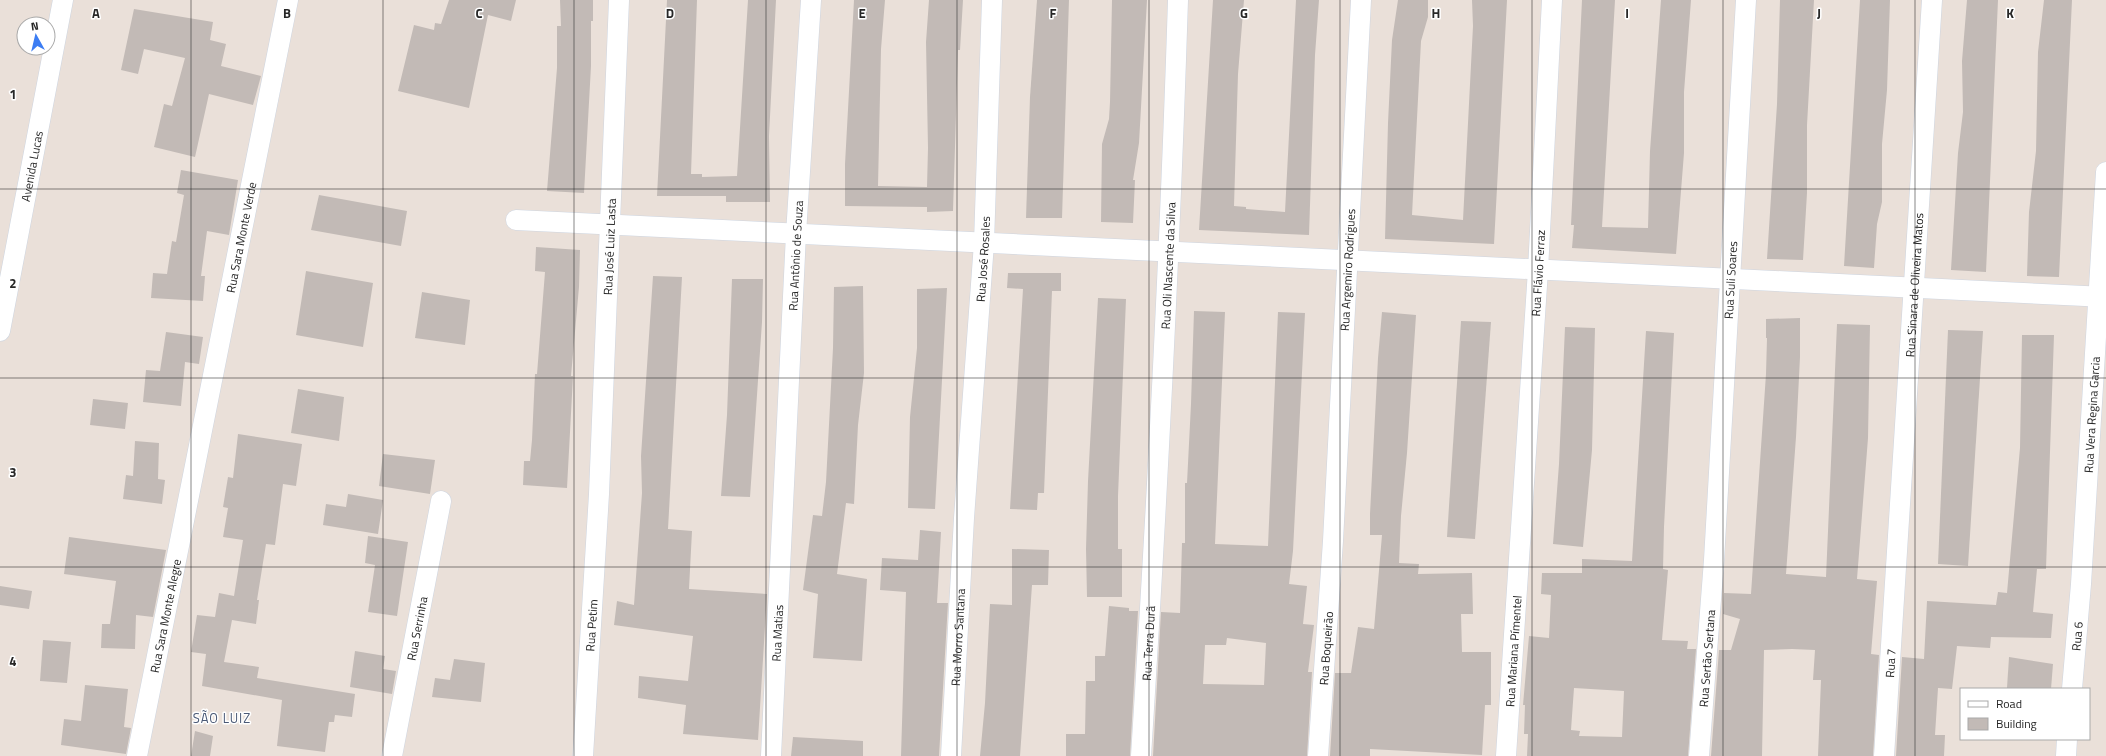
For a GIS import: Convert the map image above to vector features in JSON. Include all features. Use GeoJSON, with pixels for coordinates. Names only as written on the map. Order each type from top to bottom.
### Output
{"type":"FeatureCollection","features":[{"type":"Feature","properties":{"kind":"street","name":"Avenida Lucas"},"geometry":{"type":"LineString","coordinates":[[0,331],[63,0]]}},
{"type":"Feature","properties":{"kind":"street","name":"Rua Sara Monte Verde"},"geometry":{"type":"LineString","coordinates":[[194,475],[288,0]]}},
{"type":"Feature","properties":{"kind":"street","name":"Rua José Luiz Lasta"},"geometry":{"type":"LineString","coordinates":[[599,494],[620,0]]}},
{"type":"Feature","properties":{"kind":"street","name":"Rua Antônio de Souza"},"geometry":{"type":"LineString","coordinates":[[782,511],[810,0]]}},
{"type":"Feature","properties":{"kind":"street","name":"Rua José Rosales"},"geometry":{"type":"LineString","coordinates":[[964,518],[984,243],[992,0]]}},
{"type":"Feature","properties":{"kind":"street","name":"Rua Oli Nascente da Silva"},"geometry":{"type":"LineString","coordinates":[[1155,531],[1170,252],[1178,0]]}},
{"type":"Feature","properties":{"kind":"street","name":"Rua Argemiro Rodrigues"},"geometry":{"type":"LineString","coordinates":[[1333,541],[1361,0]]}},
{"type":"Feature","properties":{"kind":"street","name":"Rua Flávio Ferraz"},"geometry":{"type":"LineString","coordinates":[[1520,546],[1538,270],[1552,0]]}},
{"type":"Feature","properties":{"kind":"street","name":"Rua Suli Soares"},"geometry":{"type":"LineString","coordinates":[[1714,560],[1746,0]]}},
{"type":"Feature","properties":{"kind":"street","name":"Rua Sinara de Oliveira Matos"},"geometry":{"type":"LineString","coordinates":[[1896,570],[1932,0]]}},
{"type":"Feature","properties":{"kind":"street","name":"Rua Vera Regina Garcia"},"geometry":{"type":"LineString","coordinates":[[2081,584],[2102,297],[2106,172]]}},
{"type":"Feature","properties":{"kind":"street"},"geometry":{"type":"LineString","coordinates":[[516,220],[1170,252],[1348,259],[1538,270],[2102,297]]}},
{"type":"Feature","properties":{"kind":"street","name":"Rua Sara Monte Alegre"},"geometry":{"type":"LineString","coordinates":[[137,756],[194,475]]}},
{"type":"Feature","properties":{"kind":"street","name":"Rua Petim"},"geometry":{"type":"LineString","coordinates":[[583,756],[599,494]]}},
{"type":"Feature","properties":{"kind":"street","name":"Rua Serrinha"},"geometry":{"type":"LineString","coordinates":[[392,756],[441,500]]}},
{"type":"Feature","properties":{"kind":"street","name":"Rua Matias"},"geometry":{"type":"LineString","coordinates":[[771,756],[782,511]]}},
{"type":"Feature","properties":{"kind":"street","name":"Rua Morro Santana"},"geometry":{"type":"LineString","coordinates":[[951,756],[964,518]]}},
{"type":"Feature","properties":{"kind":"street","name":"Rua Terra Durã"},"geometry":{"type":"LineString","coordinates":[[1141,756],[1155,531]]}},
{"type":"Feature","properties":{"kind":"street","name":"Rua Boqueirão"},"geometry":{"type":"LineString","coordinates":[[1318,756],[1333,541]]}},
{"type":"Feature","properties":{"kind":"street","name":"Rua Mariana Pímentel"},"geometry":{"type":"LineString","coordinates":[[1506,756],[1520,546]]}},
{"type":"Feature","properties":{"kind":"street","name":"Rua Sertão Sertana"},"geometry":{"type":"LineString","coordinates":[[1699,756],[1714,560]]}},
{"type":"Feature","properties":{"kind":"street","name":"Rua 7"},"geometry":{"type":"LineString","coordinates":[[1884,756],[1896,570]]}},
{"type":"Feature","properties":{"kind":"street","name":"Rua 6"},"geometry":{"type":"LineString","coordinates":[[2072,688],[2081,584]]}},
{"type":"Feature","properties":{"kind":"street"},"geometry":{"type":"LineString","coordinates":[[2066,756],[2067,740]]}},
{"type":"Feature","properties":{"kind":"building"},"geometry":{"type":"Polygon","coordinates":[[[449,0],[516,0],[511,21],[488,15],[469,108],[398,91],[414,25],[434,30],[435,23],[441,24],[449,0]]]}},
{"type":"Feature","properties":{"kind":"building"},"geometry":{"type":"Polygon","coordinates":[[[560,0],[593,0],[584,193],[547,191],[557,68],[557,26],[561,26],[560,0]]]}},
{"type":"Feature","properties":{"kind":"building"},"geometry":{"type":"Polygon","coordinates":[[[667,0],[697,0],[691,174],[702,174],[702,177],[737,176],[748,0],[776,0],[769,136],[770,202],[726,202],[726,196],[657,196],[667,0]]]}},
{"type":"Feature","properties":{"kind":"building"},"geometry":{"type":"Polygon","coordinates":[[[854,0],[885,0],[881,49],[878,186],[927,187],[928,148],[926,42],[929,0],[963,0],[960,50],[958,50],[953,211],[927,212],[927,207],[845,206],[845,164],[854,0]]]}},
{"type":"Feature","properties":{"kind":"building"},"geometry":{"type":"Polygon","coordinates":[[[1037,0],[1069,0],[1062,218],[1026,218],[1030,97],[1037,0]]]}},
{"type":"Feature","properties":{"kind":"building"},"geometry":{"type":"Polygon","coordinates":[[[1112,0],[1147,0],[1139,143],[1133,180],[1135,180],[1133,223],[1101,222],[1102,144],[1109,119],[1110,102],[1112,0]]]}},
{"type":"Feature","properties":{"kind":"building"},"geometry":{"type":"Polygon","coordinates":[[[1213,0],[1244,0],[1238,74],[1234,206],[1246,207],[1246,209],[1285,212],[1296,0],[1319,0],[1315,55],[1309,235],[1199,230],[1213,0]]]}},
{"type":"Feature","properties":{"kind":"building"},"geometry":{"type":"Polygon","coordinates":[[[1398,0],[1428,0],[1428,17],[1421,41],[1412,215],[1463,220],[1473,26],[1472,0],[1507,0],[1494,244],[1385,239],[1392,40],[1398,0]]]}},
{"type":"Feature","properties":{"kind":"building"},"geometry":{"type":"Polygon","coordinates":[[[1582,0],[1615,0],[1602,227],[1648,228],[1650,151],[1661,0],[1691,0],[1684,92],[1684,153],[1676,254],[1572,248],[1574,225],[1571,225],[1582,0]]]}},
{"type":"Feature","properties":{"kind":"building"},"geometry":{"type":"Polygon","coordinates":[[[1780,0],[1814,0],[1807,125],[1807,193],[1803,260],[1767,259],[1777,104],[1780,0]]]}},
{"type":"Feature","properties":{"kind":"building"},"geometry":{"type":"Polygon","coordinates":[[[1860,0],[1890,0],[1887,90],[1882,144],[1882,202],[1877,224],[1874,268],[1844,266],[1860,0]]]}},
{"type":"Feature","properties":{"kind":"building"},"geometry":{"type":"Polygon","coordinates":[[[1967,0],[1998,0],[1986,272],[1951,270],[1958,153],[1963,112],[1962,61],[1967,0]]]}},
{"type":"Feature","properties":{"kind":"building"},"geometry":{"type":"Polygon","coordinates":[[[2044,0],[2072,0],[2059,277],[2027,276],[2029,212],[2036,151],[2038,52],[2044,0]]]}},
{"type":"Feature","properties":{"kind":"building"},"geometry":{"type":"Polygon","coordinates":[[[134,9],[213,22],[210,40],[226,44],[221,66],[261,76],[253,105],[209,94],[195,157],[154,147],[164,104],[172,106],[185,58],[144,49],[138,74],[121,70],[134,9]]]}},
{"type":"Feature","properties":{"kind":"building"},"geometry":{"type":"Polygon","coordinates":[[[181,170],[238,180],[229,235],[207,231],[201,276],[205,276],[203,301],[151,298],[153,273],[167,274],[172,241],[176,242],[184,195],[177,193],[181,170]]]}},
{"type":"Feature","properties":{"kind":"building"},"geometry":{"type":"Polygon","coordinates":[[[319,195],[407,211],[401,246],[311,230],[319,195]]]}},
{"type":"Feature","properties":{"kind":"building"},"geometry":{"type":"Polygon","coordinates":[[[536,247],[580,250],[579,287],[571,376],[573,376],[567,488],[523,485],[524,461],[530,461],[535,374],[537,374],[545,272],[535,271],[536,247]]]}},
{"type":"Feature","properties":{"kind":"building"},"geometry":{"type":"Polygon","coordinates":[[[306,271],[373,283],[363,347],[296,335],[306,271]]]}},
{"type":"Feature","properties":{"kind":"building"},"geometry":{"type":"Polygon","coordinates":[[[1008,273],[1061,273],[1061,291],[1052,291],[1044,493],[1038,493],[1037,510],[1010,509],[1023,289],[1007,288],[1008,273]]]}},
{"type":"Feature","properties":{"kind":"building"},"geometry":{"type":"Polygon","coordinates":[[[653,276],[682,277],[668,529],[692,531],[689,589],[767,594],[758,740],[683,734],[686,705],[638,698],[639,676],[688,681],[693,636],[614,625],[617,601],[634,605],[642,493],[641,456],[653,276]]]}},
{"type":"Feature","properties":{"kind":"building"},"geometry":{"type":"Polygon","coordinates":[[[732,279],[763,279],[762,322],[750,497],[721,496],[727,415],[732,279]]]}},
{"type":"Feature","properties":{"kind":"building"},"geometry":{"type":"Polygon","coordinates":[[[863,286],[864,373],[858,425],[854,504],[846,503],[837,574],[867,579],[862,661],[813,658],[818,594],[803,590],[813,515],[822,516],[826,482],[833,348],[834,287],[863,286]]]}},
{"type":"Feature","properties":{"kind":"building"},"geometry":{"type":"Polygon","coordinates":[[[947,288],[935,509],[908,508],[910,417],[917,348],[917,289],[947,288]]]}},
{"type":"Feature","properties":{"kind":"building"},"geometry":{"type":"Polygon","coordinates":[[[422,292],[470,300],[465,345],[415,338],[422,292]]]}},
{"type":"Feature","properties":{"kind":"building"},"geometry":{"type":"Polygon","coordinates":[[[1098,298],[1126,299],[1118,496],[1118,549],[1122,549],[1122,597],[1087,597],[1086,549],[1088,481],[1098,298]]]}},
{"type":"Feature","properties":{"kind":"building"},"geometry":{"type":"Polygon","coordinates":[[[1194,311],[1225,312],[1215,544],[1268,546],[1278,312],[1305,313],[1293,551],[1289,584],[1307,586],[1303,624],[1314,625],[1308,672],[1312,672],[1307,756],[1153,756],[1161,612],[1180,613],[1182,543],[1185,543],[1185,483],[1187,483],[1194,311]],[[1227,638],[1226,645],[1205,645],[1203,684],[1264,685],[1266,643],[1227,638]]]}},
{"type":"Feature","properties":{"kind":"building"},"geometry":{"type":"Polygon","coordinates":[[[1382,312],[1416,315],[1407,453],[1401,516],[1399,563],[1419,564],[1418,574],[1472,573],[1473,614],[1461,614],[1462,652],[1491,652],[1491,705],[1485,705],[1482,755],[1370,749],[1370,756],[1330,756],[1335,673],[1351,673],[1358,627],[1374,629],[1382,535],[1370,535],[1370,514],[1378,358],[1382,312]]]}},
{"type":"Feature","properties":{"kind":"building"},"geometry":{"type":"Polygon","coordinates":[[[1800,318],[1800,357],[1796,437],[1786,574],[1826,577],[1837,324],[1870,325],[1868,438],[1857,579],[1877,581],[1871,654],[1879,655],[1873,756],[1818,756],[1821,680],[1813,680],[1815,650],[1792,649],[1764,650],[1762,756],[1711,756],[1719,650],[1731,650],[1740,619],[1723,614],[1724,593],[1751,594],[1766,374],[1766,319],[1800,318]]]}},
{"type":"Feature","properties":{"kind":"building"},"geometry":{"type":"Polygon","coordinates":[[[1461,321],[1491,322],[1475,539],[1447,537],[1461,321]]]}},
{"type":"Feature","properties":{"kind":"building"},"geometry":{"type":"Polygon","coordinates":[[[1565,327],[1595,328],[1592,450],[1583,547],[1553,544],[1559,464],[1565,327]]]}},
{"type":"Feature","properties":{"kind":"building"},"geometry":{"type":"Polygon","coordinates":[[[1948,330],[1983,331],[1968,566],[1938,564],[1948,330]]]}},
{"type":"Feature","properties":{"kind":"building"},"geometry":{"type":"Polygon","coordinates":[[[1646,331],[1674,333],[1664,527],[1663,569],[1668,570],[1662,640],[1688,641],[1687,649],[1696,649],[1688,756],[1527,756],[1528,734],[1524,734],[1525,705],[1523,705],[1529,636],[1549,638],[1551,595],[1541,594],[1542,573],[1582,573],[1582,559],[1632,561],[1646,331]],[[1574,688],[1571,730],[1580,731],[1579,736],[1622,737],[1624,691],[1574,688]]]}},
{"type":"Feature","properties":{"kind":"building"},"geometry":{"type":"Polygon","coordinates":[[[166,332],[203,337],[199,364],[185,362],[181,406],[143,402],[146,370],[160,371],[166,332]]]}},
{"type":"Feature","properties":{"kind":"building"},"geometry":{"type":"Polygon","coordinates":[[[2022,335],[2054,335],[2046,569],[2037,569],[2033,612],[2053,614],[2051,638],[1991,637],[1990,648],[1957,646],[1952,689],[1938,688],[1935,735],[1945,735],[1944,756],[1896,756],[1902,657],[1924,659],[1927,601],[1996,605],[1998,592],[2007,593],[2020,448],[2022,335]]]}},
{"type":"Feature","properties":{"kind":"building"},"geometry":{"type":"Polygon","coordinates":[[[298,389],[344,397],[339,441],[291,433],[298,389]]]}},
{"type":"Feature","properties":{"kind":"building"},"geometry":{"type":"Polygon","coordinates":[[[93,399],[128,403],[125,429],[90,425],[93,399]]]}},
{"type":"Feature","properties":{"kind":"building"},"geometry":{"type":"Polygon","coordinates":[[[238,434],[302,444],[296,486],[283,484],[275,545],[266,544],[257,600],[259,600],[256,624],[232,620],[224,662],[259,667],[257,678],[355,694],[352,717],[335,715],[334,722],[329,722],[325,752],[277,746],[282,700],[202,686],[206,654],[191,652],[197,615],[215,617],[219,593],[234,596],[243,540],[223,537],[228,508],[223,507],[228,477],[233,478],[238,434]]]}},
{"type":"Feature","properties":{"kind":"building"},"geometry":{"type":"Polygon","coordinates":[[[135,441],[159,443],[158,479],[165,480],[162,504],[123,499],[126,475],[133,476],[135,441]]]}},
{"type":"Feature","properties":{"kind":"building"},"geometry":{"type":"Polygon","coordinates":[[[383,454],[435,460],[430,494],[379,486],[383,454]]]}},
{"type":"Feature","properties":{"kind":"building"},"geometry":{"type":"Polygon","coordinates":[[[348,494],[383,500],[378,534],[323,525],[326,504],[346,507],[348,494]]]}},
{"type":"Feature","properties":{"kind":"building"},"geometry":{"type":"Polygon","coordinates":[[[920,530],[941,532],[937,603],[948,603],[939,756],[901,756],[906,592],[880,590],[882,558],[918,560],[920,530]]]}},
{"type":"Feature","properties":{"kind":"building"},"geometry":{"type":"Polygon","coordinates":[[[368,536],[408,542],[397,616],[368,612],[375,565],[365,563],[368,536]]]}},
{"type":"Feature","properties":{"kind":"building"},"geometry":{"type":"Polygon","coordinates":[[[69,537],[166,550],[153,617],[136,615],[135,649],[101,648],[102,624],[110,624],[116,581],[64,574],[69,537]]]}},
{"type":"Feature","properties":{"kind":"building"},"geometry":{"type":"Polygon","coordinates":[[[1012,549],[1049,550],[1048,585],[1032,585],[1020,756],[980,756],[985,703],[990,604],[1012,605],[1012,549]]]}},
{"type":"Feature","properties":{"kind":"building"},"geometry":{"type":"Polygon","coordinates":[[[0,586],[32,591],[29,609],[0,605],[0,586]]]}},
{"type":"Feature","properties":{"kind":"building"},"geometry":{"type":"Polygon","coordinates":[[[1109,606],[1129,608],[1129,611],[1138,611],[1130,756],[1066,756],[1066,734],[1085,734],[1086,681],[1095,681],[1095,656],[1105,656],[1109,606]]]}},
{"type":"Feature","properties":{"kind":"building"},"geometry":{"type":"Polygon","coordinates":[[[43,640],[71,642],[67,683],[40,681],[43,640]]]}},
{"type":"Feature","properties":{"kind":"building"},"geometry":{"type":"Polygon","coordinates":[[[355,651],[385,656],[383,669],[396,671],[392,694],[350,687],[355,651]]]}},
{"type":"Feature","properties":{"kind":"building"},"geometry":{"type":"Polygon","coordinates":[[[2009,657],[2053,664],[2051,688],[2007,688],[2009,657]]]}},
{"type":"Feature","properties":{"kind":"building"},"geometry":{"type":"Polygon","coordinates":[[[454,659],[485,663],[481,702],[432,697],[435,678],[450,680],[454,659]]]}},
{"type":"Feature","properties":{"kind":"building"},"geometry":{"type":"Polygon","coordinates":[[[85,685],[128,689],[124,727],[131,728],[126,754],[61,745],[64,719],[81,721],[85,685]]]}},
{"type":"Feature","properties":{"kind":"building"},"geometry":{"type":"Polygon","coordinates":[[[195,731],[213,736],[210,756],[191,756],[195,731]]]}},
{"type":"Feature","properties":{"kind":"building"},"geometry":{"type":"Polygon","coordinates":[[[793,737],[863,741],[863,756],[791,756],[793,737]]]}},
{"type":"Feature","properties":{"kind":"district","name":"SÃO LUIZ"},"geometry":{"type":"Point","coordinates":[222,718]}}]}
